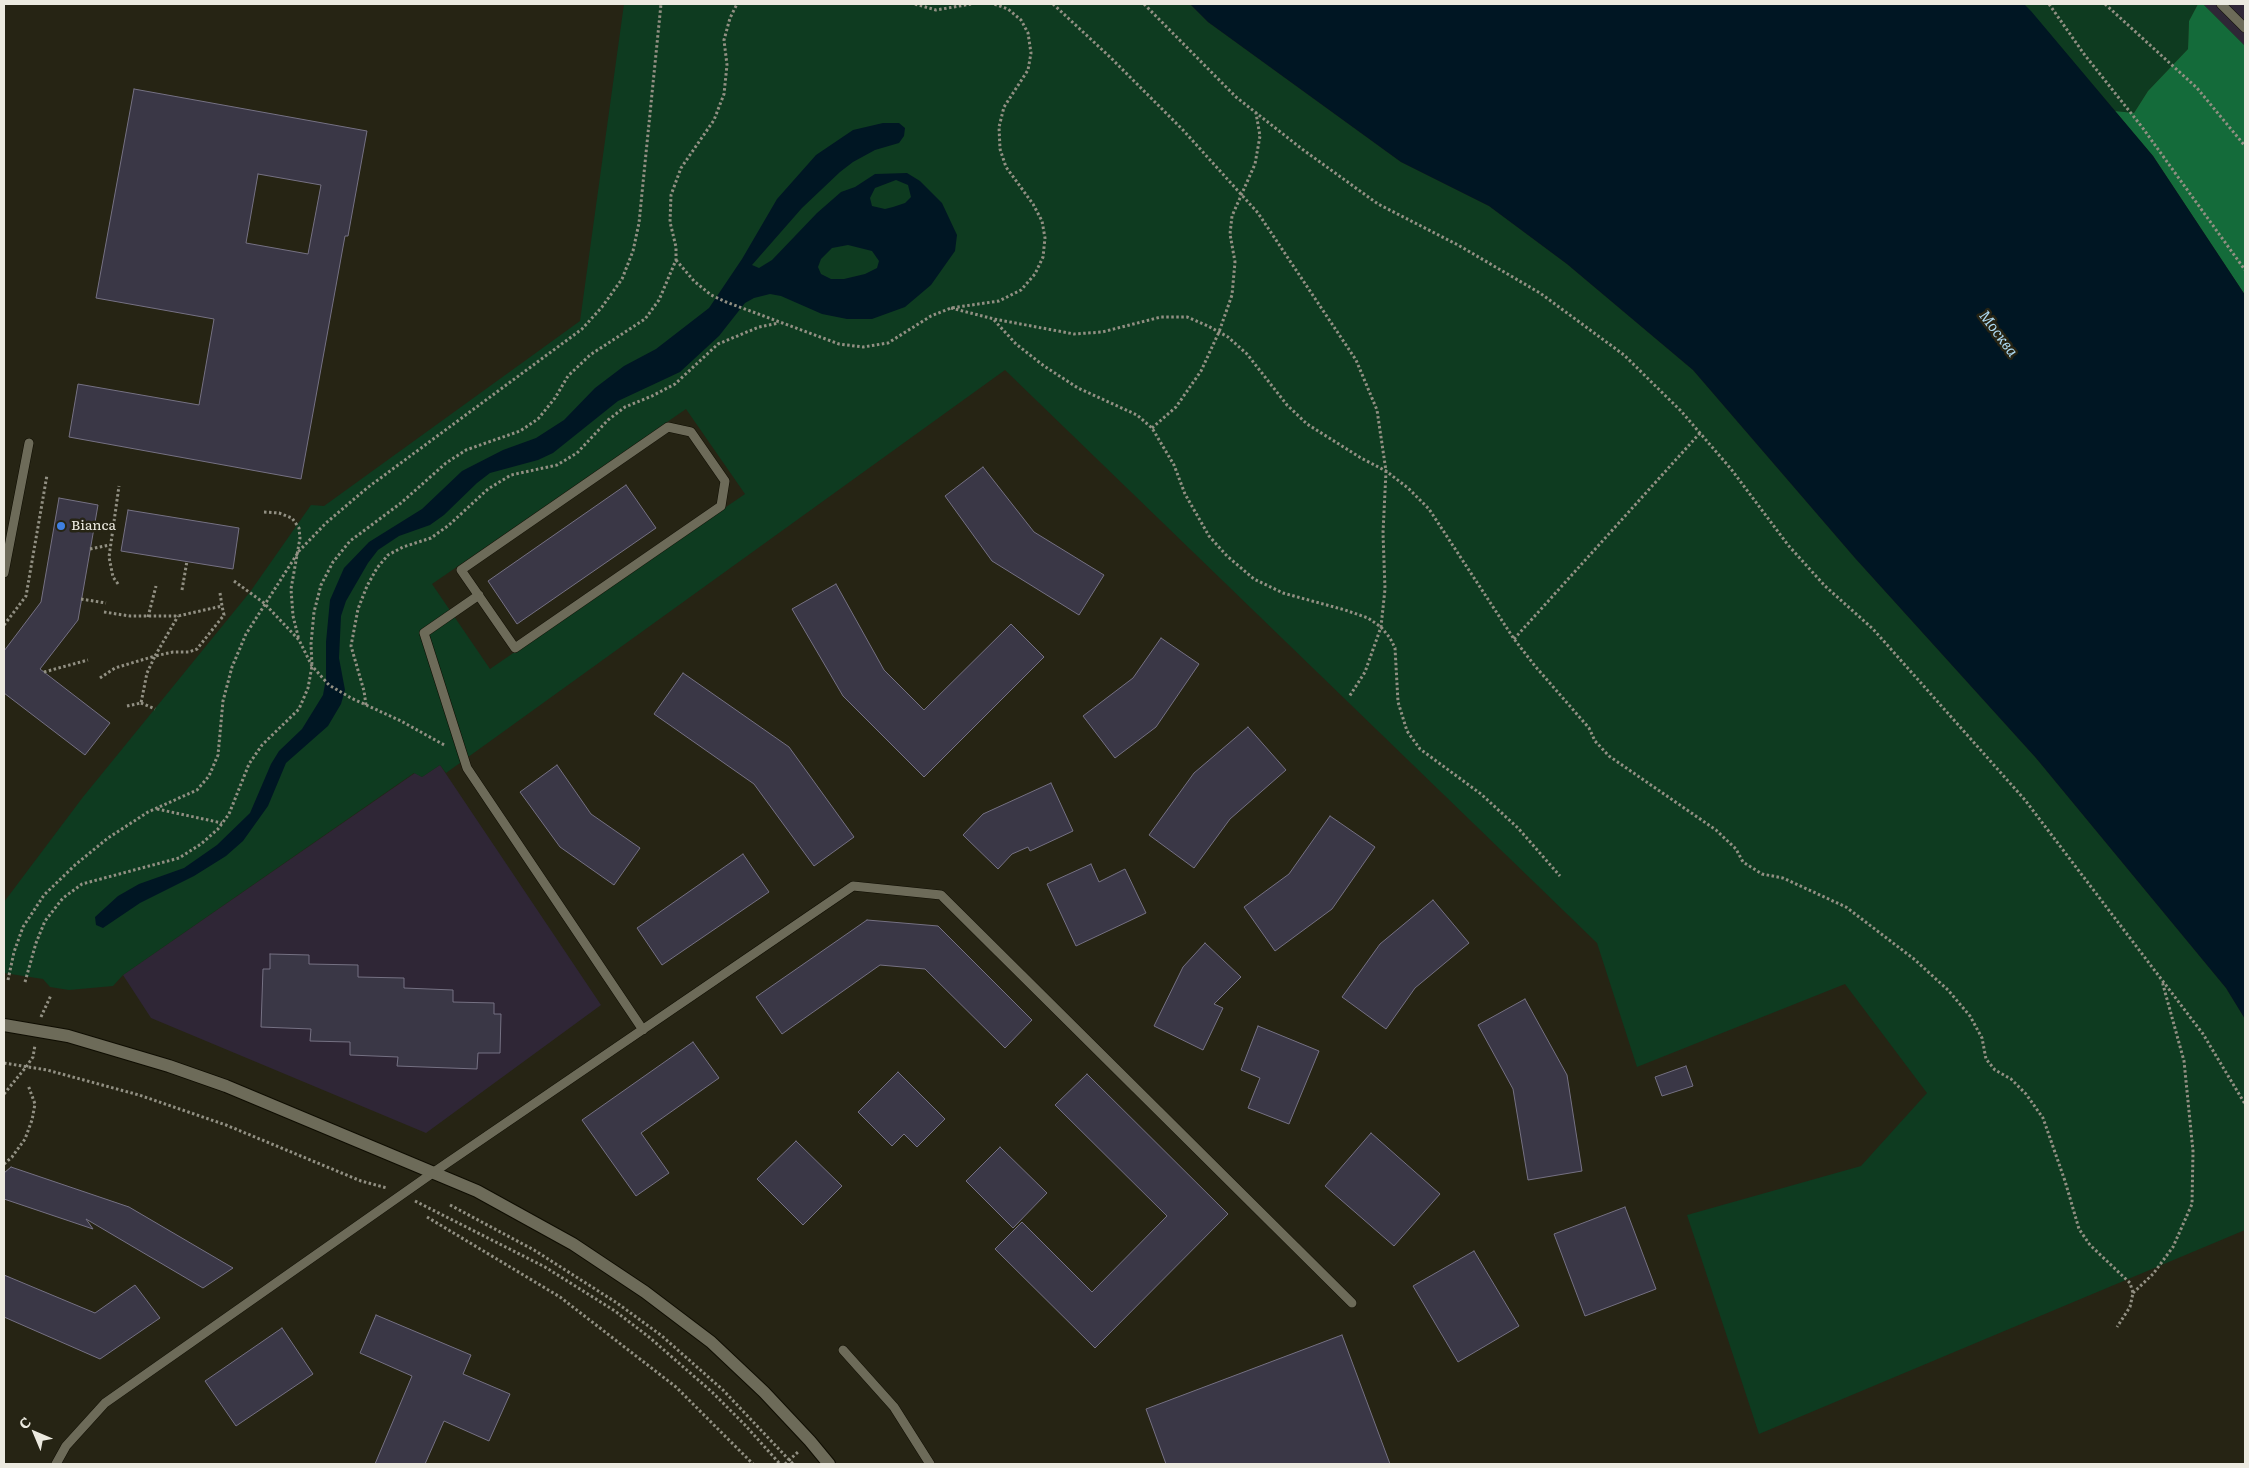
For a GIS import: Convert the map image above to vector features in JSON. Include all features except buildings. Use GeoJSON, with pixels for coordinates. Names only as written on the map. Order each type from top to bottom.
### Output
{"type":"FeatureCollection","features":[{"type":"Feature","properties":{"kind":"street"},"geometry":{"type":"LineString","coordinates":[[4,1025],[68,1036],[169,1066],[226,1086],[476,1191],[573,1244],[645,1292],[711,1342],[764,1392],[829,1464]]}},
{"type":"Feature","properties":{"kind":"lane"},"geometry":{"type":"LineString","coordinates":[[2221,4],[2245,28]]}},
{"type":"Feature","properties":{"kind":"lane"},"geometry":{"type":"LineString","coordinates":[[668,428],[692,432],[725,481],[720,506],[515,648],[478,595],[461,570],[668,428]]}},
{"type":"Feature","properties":{"kind":"lane"},"geometry":{"type":"LineString","coordinates":[[4,572],[29,443]]}},
{"type":"Feature","properties":{"kind":"lane"},"geometry":{"type":"LineString","coordinates":[[478,595],[424,633],[467,768],[643,1030]]}},
{"type":"Feature","properties":{"kind":"lane"},"geometry":{"type":"LineString","coordinates":[[56,1464],[66,1446],[105,1403],[402,1194],[853,886],[941,895],[1352,1303]]}},
{"type":"Feature","properties":{"kind":"lane"},"geometry":{"type":"LineString","coordinates":[[843,1350],[894,1407],[930,1464]]}},
{"type":"Feature","properties":{"kind":"path"},"geometry":{"type":"LineString","coordinates":[[8,980],[22,928],[44,895],[75,865],[108,838],[148,812],[197,790],[209,776],[218,755],[223,702],[232,667],[246,634],[298,551],[326,522],[367,488],[582,329],[602,307],[622,279],[633,251],[639,223],[661,4]]}},
{"type":"Feature","properties":{"kind":"path"},"geometry":{"type":"LineString","coordinates":[[25,982],[36,943],[45,921],[63,898],[82,884],[179,858],[201,844],[229,814],[249,764],[262,745],[299,709],[308,688],[312,666],[311,644],[314,612],[321,585],[333,562],[350,541],[401,503],[446,462],[466,450],[520,431],[538,418],[555,398],[568,376],[590,355],[645,319],[659,300],[676,260],[676,247],[670,222],[671,195],[681,168],[714,120],[724,94],[727,65],[724,40],[730,18],[737,4]]}},
{"type":"Feature","properties":{"kind":"path"},"geometry":{"type":"LineString","coordinates":[[915,4],[936,10],[958,8],[971,4]]}},
{"type":"Feature","properties":{"kind":"path"},"geometry":{"type":"LineString","coordinates":[[676,260],[694,281],[711,295],[744,310],[839,344],[863,348],[888,343],[931,316],[951,308],[999,301],[1021,290],[1035,274],[1043,257],[1045,238],[1042,221],[1033,204],[1006,167],[1000,149],[999,127],[1004,107],[1028,70],[1030,53],[1028,33],[1021,20],[1008,9],[994,4]]}},
{"type":"Feature","properties":{"kind":"path"},"geometry":{"type":"LineString","coordinates":[[1053,4],[1111,58],[1176,124],[1258,213],[1356,360],[1377,410],[1386,471],[1383,533],[1385,589],[1381,627],[1365,672],[1349,697]]}},
{"type":"Feature","properties":{"kind":"path"},"geometry":{"type":"LineString","coordinates":[[1144,4],[1236,97],[1378,204],[1458,245],[1540,293],[1624,355],[1682,411],[1730,469],[1788,545],[1825,586],[1873,629],[2025,800],[2203,1034],[2245,1104]]}},
{"type":"Feature","properties":{"kind":"path"},"geometry":{"type":"LineString","coordinates":[[2049,4],[2084,54],[2142,127],[2245,270]]}},
{"type":"Feature","properties":{"kind":"path"},"geometry":{"type":"LineString","coordinates":[[2106,4],[2197,88],[2245,146]]}},
{"type":"Feature","properties":{"kind":"path"},"geometry":{"type":"LineString","coordinates":[[1152,428],[1176,407],[1200,371],[1219,332],[1232,295],[1235,262],[1230,234],[1232,216],[1254,164],[1260,136],[1256,112]]}},
{"type":"Feature","properties":{"kind":"path"},"geometry":{"type":"LineString","coordinates":[[951,308],[994,319],[1074,334],[1102,332],[1161,318],[1187,317],[1228,337],[1247,354],[1287,405],[1307,424],[1361,458],[1386,471],[1408,488],[1429,509],[1514,639],[1589,728],[1596,741],[1609,756],[1716,830],[1736,849],[1743,862],[1762,874],[1784,878],[1846,907],[1914,959],[1948,990],[1970,1016],[1982,1038],[1986,1059],[1995,1070],[2011,1078],[2026,1094],[2043,1118],[2065,1181],[2078,1229],[2090,1246],[2130,1283],[2133,1293],[2130,1307],[2117,1327]]}},
{"type":"Feature","properties":{"kind":"path"},"geometry":{"type":"LineString","coordinates":[[994,319],[1016,344],[1044,366],[1078,388],[1137,415],[1152,428],[1174,465],[1185,494],[1209,536],[1227,556],[1254,579],[1283,593],[1368,618],[1381,627],[1395,648],[1398,702],[1407,731],[1420,749],[1481,794],[1518,828],[1560,876]]}},
{"type":"Feature","properties":{"kind":"path"},"geometry":{"type":"LineString","coordinates":[[366,705],[364,691],[350,646],[358,609],[367,586],[377,568],[388,555],[403,547],[431,538],[449,525],[488,489],[511,475],[557,466],[577,453],[608,420],[625,407],[676,384],[718,344],[752,330],[780,323]]}},
{"type":"Feature","properties":{"kind":"path"},"geometry":{"type":"LineString","coordinates":[[1514,639],[1700,433]]}},
{"type":"Feature","properties":{"kind":"path"},"geometry":{"type":"LineString","coordinates":[[4,625],[26,596],[47,474]]}},
{"type":"Feature","properties":{"kind":"path"},"geometry":{"type":"LineString","coordinates":[[118,584],[113,577],[110,565],[110,545],[119,486]]}},
{"type":"Feature","properties":{"kind":"path"},"geometry":{"type":"LineString","coordinates":[[264,512],[279,513],[292,518],[299,528],[298,551],[291,589],[293,616],[299,640],[312,666],[319,675],[329,685],[351,698],[401,721],[463,755]]}},
{"type":"Feature","properties":{"kind":"path"},"geometry":{"type":"LineString","coordinates":[[90,549],[110,545]]}},
{"type":"Feature","properties":{"kind":"path"},"geometry":{"type":"LineString","coordinates":[[182,590],[188,561]]}},
{"type":"Feature","properties":{"kind":"path"},"geometry":{"type":"LineString","coordinates":[[234,580],[264,603],[299,640]]}},
{"type":"Feature","properties":{"kind":"path"},"geometry":{"type":"LineString","coordinates":[[148,617],[156,586]]}},
{"type":"Feature","properties":{"kind":"path"},"geometry":{"type":"LineString","coordinates":[[100,678],[116,668],[155,656],[173,652],[189,652],[197,649],[224,616],[220,593]]}},
{"type":"Feature","properties":{"kind":"path"},"geometry":{"type":"LineString","coordinates":[[81,599],[106,603]]}},
{"type":"Feature","properties":{"kind":"path"},"geometry":{"type":"LineString","coordinates":[[104,612],[148,617],[178,616],[222,606]]}},
{"type":"Feature","properties":{"kind":"path"},"geometry":{"type":"LineString","coordinates":[[141,703],[148,673],[155,656],[178,616]]}},
{"type":"Feature","properties":{"kind":"path"},"geometry":{"type":"LineString","coordinates":[[44,672],[88,660]]}},
{"type":"Feature","properties":{"kind":"path"},"geometry":{"type":"LineString","coordinates":[[127,706],[141,703],[155,709]]}},
{"type":"Feature","properties":{"kind":"path"},"geometry":{"type":"LineString","coordinates":[[157,808],[222,823]]}},
{"type":"Feature","properties":{"kind":"path"},"geometry":{"type":"LineString","coordinates":[[2133,1293],[2153,1274],[2173,1247],[2192,1204],[2193,1151],[2184,1061],[2161,978]]}},
{"type":"Feature","properties":{"kind":"path"},"geometry":{"type":"LineString","coordinates":[[4,1094],[32,1057]]}},
{"type":"Feature","properties":{"kind":"path"},"geometry":{"type":"LineString","coordinates":[[4,1063],[94,1082],[226,1125],[361,1181],[402,1194],[546,1267],[615,1311],[648,1337],[712,1392],[780,1464]]}},
{"type":"Feature","properties":{"kind":"path"},"geometry":{"type":"LineString","coordinates":[[4,1164],[12,1157],[25,1138],[32,1120],[35,1104],[28,1085]]}},
{"type":"Feature","properties":{"kind":"path"},"geometry":{"type":"LineString","coordinates":[[450,1205],[534,1250],[617,1303],[662,1336],[723,1390],[792,1464]]}},
{"type":"Feature","properties":{"kind":"path"},"geometry":{"type":"LineString","coordinates":[[427,1217],[560,1297],[676,1387],[752,1464]]}},
{"type":"Feature","properties":{"kind":"shaded area"},"geometry":{"type":"Polygon","coordinates":[[[2203,4],[2245,4],[2245,46],[2203,4]]]}},
{"type":"Feature","properties":{"kind":"shaded area"},"geometry":{"type":"Polygon","coordinates":[[[440,765],[601,1005],[426,1133],[151,1018],[123,975],[415,773],[422,777],[440,765]]]}},
{"type":"Feature","properties":{"kind":"green space"},"geometry":{"type":"Polygon","coordinates":[[[624,4],[1190,4],[1208,22],[1401,162],[1489,206],[1567,264],[1693,370],[1855,558],[2036,758],[2226,988],[2245,1019],[2245,1230],[1759,1434],[1687,1215],[1861,1166],[1927,1093],[1845,984],[1637,1067],[1597,943],[1005,370],[446,773],[440,765],[422,777],[414,773],[123,975],[113,986],[69,990],[50,987],[43,979],[4,973],[4,902],[83,797],[250,592],[311,505],[324,506],[580,321],[624,4]],[[686,409],[432,584],[490,669],[745,494],[686,409]]]}},
{"type":"Feature","properties":{"kind":"green space"},"geometry":{"type":"Polygon","coordinates":[[[2024,4],[2198,4],[2189,21],[2188,49],[2148,91],[2134,113],[2115,111],[2024,4]]]}},
{"type":"Feature","properties":{"kind":"green space"},"geometry":{"type":"Polygon","coordinates":[[[2198,4],[2203,4],[2245,46],[2245,295],[2153,156],[2115,111],[2134,113],[2148,91],[2188,49],[2189,21],[2198,4]]]}},
{"type":"Feature","properties":{"kind":"water","name":"Москва"},"geometry":{"type":"Polygon","coordinates":[[[1190,4],[2024,4],[2153,156],[2245,295],[2245,1019],[2226,988],[2036,758],[1855,558],[1693,370],[1567,264],[1489,206],[1401,162],[1208,22],[1190,4]]]}},
{"type":"Feature","properties":{"kind":"water"},"geometry":{"type":"Polygon","coordinates":[[[883,123],[899,123],[905,128],[904,136],[899,143],[875,150],[853,162],[840,172],[802,208],[752,265],[759,268],[772,260],[817,213],[841,192],[855,187],[875,174],[907,173],[920,181],[942,203],[957,235],[955,251],[931,285],[905,307],[872,319],[847,319],[822,314],[781,296],[770,294],[754,298],[745,303],[719,336],[680,372],[618,401],[553,453],[538,460],[490,473],[444,515],[430,525],[399,536],[378,550],[368,563],[346,601],[341,616],[339,658],[345,690],[341,704],[328,726],[286,763],[268,806],[243,841],[226,856],[194,876],[140,903],[103,928],[96,925],[95,917],[118,896],[139,884],[184,868],[217,845],[250,813],[271,764],[279,751],[302,729],[323,695],[326,679],[326,642],[330,600],[344,568],[369,542],[422,509],[462,471],[503,450],[536,438],[564,420],[595,388],[624,366],[656,349],[709,308],[742,259],[777,199],[816,155],[853,130],[883,123]],[[896,180],[875,188],[870,198],[872,206],[885,209],[905,203],[911,197],[908,185],[896,180]],[[848,245],[832,248],[821,259],[818,267],[821,274],[831,279],[844,279],[865,274],[877,268],[879,261],[872,251],[848,245]]]}},
{"type":"Feature","properties":{"kind":"place","name":"Bianca"},"geometry":{"type":"Point","coordinates":[61,526]}}]}
